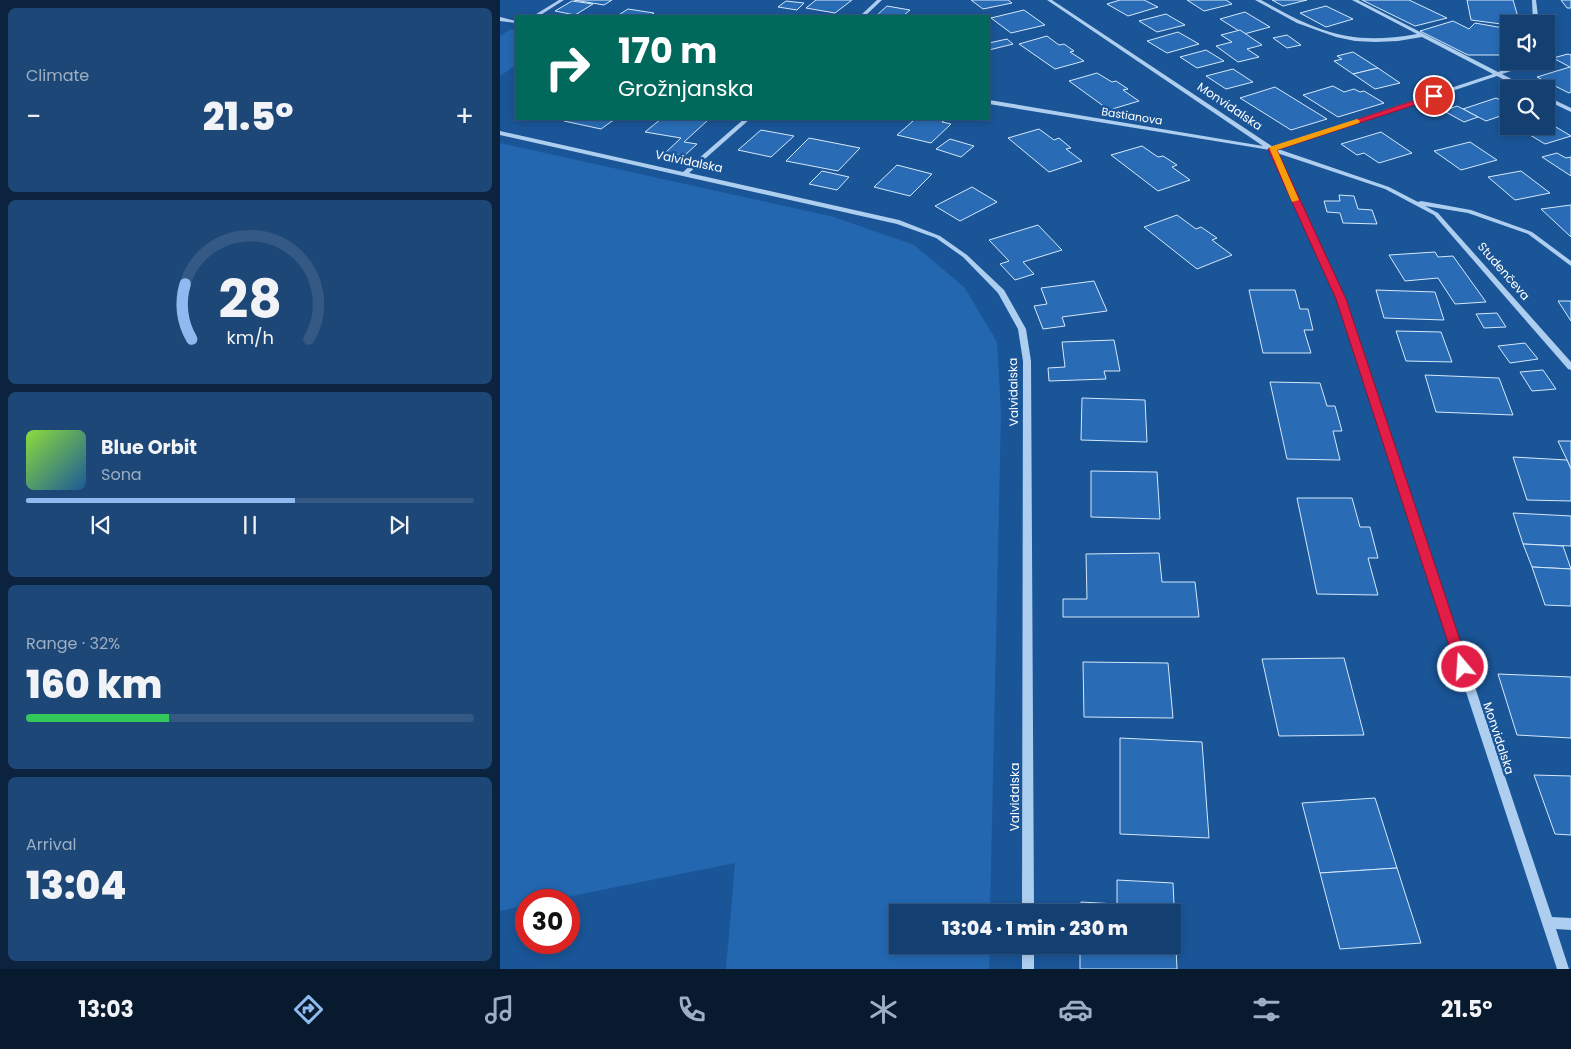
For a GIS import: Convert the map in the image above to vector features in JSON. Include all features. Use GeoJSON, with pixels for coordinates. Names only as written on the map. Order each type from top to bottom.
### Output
{"type":"FeatureCollection","features":[{"type":"Feature","properties":{"kind":"street"},"geometry":{"type":"LineString","coordinates":[[538,15],[562,0]]}},
{"type":"Feature","properties":{"kind":"street"},"geometry":{"type":"LineString","coordinates":[[863,15],[880,0]]}},
{"type":"Feature","properties":{"kind":"street","name":"Monvidalska"},"geometry":{"type":"LineString","coordinates":[[1049,0],[1272,149],[1341,299],[1563,969]]}},
{"type":"Feature","properties":{"kind":"street"},"geometry":{"type":"LineString","coordinates":[[1257,0],[1307,28],[1344,39],[1394,41],[1423,35]]}},
{"type":"Feature","properties":{"kind":"street"},"geometry":{"type":"LineString","coordinates":[[1354,0],[1509,80]]}},
{"type":"Feature","properties":{"kind":"street"},"geometry":{"type":"LineString","coordinates":[[1534,0],[1535,15]]}},
{"type":"Feature","properties":{"kind":"street"},"geometry":{"type":"LineString","coordinates":[[500,19],[515,22]]}},
{"type":"Feature","properties":{"kind":"street"},"geometry":{"type":"LineString","coordinates":[[1272,149],[1509,70]]}},
{"type":"Feature","properties":{"kind":"street","name":"Bastianova"},"geometry":{"type":"LineString","coordinates":[[990,102],[1272,149]]}},
{"type":"Feature","properties":{"kind":"street"},"geometry":{"type":"LineString","coordinates":[[1555,102],[1571,110]]}},
{"type":"Feature","properties":{"kind":"street"},"geometry":{"type":"LineString","coordinates":[[685,174],[746,120]]}},
{"type":"Feature","properties":{"kind":"street","name":"Valvidalska"},"geometry":{"type":"LineString","coordinates":[[500,133],[899,222],[938,237],[965,256],[1001,292],[1022,329],[1027,361],[1028,904]]}},
{"type":"Feature","properties":{"kind":"street","name":"Studenčeva"},"geometry":{"type":"LineString","coordinates":[[1272,149],[1387,188],[1436,214],[1571,367]]}},
{"type":"Feature","properties":{"kind":"street","name":"Studenčeva"},"geometry":{"type":"LineString","coordinates":[[1411,201],[1469,211],[1530,233],[1571,264]]}},
{"type":"Feature","properties":{"kind":"street"},"geometry":{"type":"LineString","coordinates":[[1548,923],[1571,924]]}},
{"type":"Feature","properties":{"kind":"street"},"geometry":{"type":"LineString","coordinates":[[1028,954],[1028,969]]}},
{"type":"Feature","properties":{"kind":"shaded area"},"geometry":{"type":"Polygon","coordinates":[[[511,29],[515,30],[515,66],[500,76],[500,36],[511,29]]]}},
{"type":"Feature","properties":{"kind":"shaded area"},"geometry":{"type":"Polygon","coordinates":[[[500,143],[834,217],[914,245],[964,287],[997,342],[1001,413],[990,904],[889,904],[889,954],[990,954],[989,969],[726,969],[735,863],[580,894],[580,889],[515,889],[515,908],[500,911],[500,143]]]}},
{"type":"Feature","properties":{"kind":"building"},"geometry":{"type":"Polygon","coordinates":[[[574,0],[612,0],[604,5],[574,0]]]}},
{"type":"Feature","properties":{"kind":"building"},"geometry":{"type":"Polygon","coordinates":[[[816,0],[852,0],[835,13],[806,8],[816,0]]]}},
{"type":"Feature","properties":{"kind":"building"},"geometry":{"type":"Polygon","coordinates":[[[971,0],[1008,0],[1012,3],[983,9],[971,0]]]}},
{"type":"Feature","properties":{"kind":"building"},"geometry":{"type":"Polygon","coordinates":[[[1120,0],[1144,0],[1158,7],[1128,16],[1107,4],[1120,0]]]}},
{"type":"Feature","properties":{"kind":"building"},"geometry":{"type":"Polygon","coordinates":[[[1187,0],[1226,0],[1232,4],[1204,11],[1187,0]]]}},
{"type":"Feature","properties":{"kind":"building"},"geometry":{"type":"Polygon","coordinates":[[[1272,0],[1307,0],[1283,6],[1272,0]]]}},
{"type":"Feature","properties":{"kind":"building"},"geometry":{"type":"Polygon","coordinates":[[[1362,0],[1409,0],[1447,18],[1415,26],[1362,0]]]}},
{"type":"Feature","properties":{"kind":"building"},"geometry":{"type":"Polygon","coordinates":[[[1467,0],[1513,0],[1517,15],[1500,15],[1500,24],[1471,20],[1467,0]]]}},
{"type":"Feature","properties":{"kind":"building"},"geometry":{"type":"Polygon","coordinates":[[[1561,0],[1571,0],[1571,8],[1567,8],[1561,0]]]}},
{"type":"Feature","properties":{"kind":"building"},"geometry":{"type":"Polygon","coordinates":[[[572,1],[593,4],[575,15],[555,11],[572,1]]]}},
{"type":"Feature","properties":{"kind":"building"},"geometry":{"type":"Polygon","coordinates":[[[786,1],[804,3],[797,10],[778,7],[786,1]]]}},
{"type":"Feature","properties":{"kind":"building"},"geometry":{"type":"Polygon","coordinates":[[[887,6],[910,10],[904,15],[877,15],[887,6]]]}},
{"type":"Feature","properties":{"kind":"building"},"geometry":{"type":"Polygon","coordinates":[[[1326,6],[1353,19],[1326,27],[1300,13],[1326,6]]]}},
{"type":"Feature","properties":{"kind":"building"},"geometry":{"type":"Polygon","coordinates":[[[628,9],[654,13],[651,15],[619,15],[628,9]]]}},
{"type":"Feature","properties":{"kind":"building"},"geometry":{"type":"Polygon","coordinates":[[[1024,10],[1045,25],[1011,33],[991,18],[1024,10]]]}},
{"type":"Feature","properties":{"kind":"building"},"geometry":{"type":"Polygon","coordinates":[[[1245,12],[1270,27],[1244,34],[1220,19],[1245,12]]]}},
{"type":"Feature","properties":{"kind":"building"},"geometry":{"type":"Polygon","coordinates":[[[1166,14],[1185,25],[1157,32],[1139,21],[1166,14]]]}},
{"type":"Feature","properties":{"kind":"building"},"geometry":{"type":"Polygon","coordinates":[[[1453,21],[1469,29],[1475,23],[1500,27],[1500,55],[1468,55],[1420,31],[1453,21]]]}},
{"type":"Feature","properties":{"kind":"building"},"geometry":{"type":"Polygon","coordinates":[[[1240,30],[1262,45],[1247,49],[1259,57],[1238,62],[1216,46],[1232,42],[1221,35],[1240,30]]]}},
{"type":"Feature","properties":{"kind":"building"},"geometry":{"type":"Polygon","coordinates":[[[1178,32],[1199,44],[1167,53],[1147,41],[1178,32]]]}},
{"type":"Feature","properties":{"kind":"building"},"geometry":{"type":"Polygon","coordinates":[[[1287,35],[1301,45],[1287,48],[1273,38],[1287,35]]]}},
{"type":"Feature","properties":{"kind":"building"},"geometry":{"type":"Polygon","coordinates":[[[1047,36],[1059,45],[1064,44],[1074,51],[1070,52],[1084,61],[1055,69],[1019,44],[1047,36]]]}},
{"type":"Feature","properties":{"kind":"building"},"geometry":{"type":"Polygon","coordinates":[[[1007,39],[1013,44],[990,50],[990,43],[1007,39]]]}},
{"type":"Feature","properties":{"kind":"building"},"geometry":{"type":"Polygon","coordinates":[[[1206,50],[1224,61],[1197,68],[1180,57],[1206,50]]]}},
{"type":"Feature","properties":{"kind":"building"},"geometry":{"type":"Polygon","coordinates":[[[1353,52],[1378,68],[1353,74],[1334,61],[1342,59],[1337,56],[1353,52]]]}},
{"type":"Feature","properties":{"kind":"building"},"geometry":{"type":"Polygon","coordinates":[[[1571,55],[1571,92],[1569,93],[1555,86],[1555,80],[1543,80],[1537,77],[1570,67],[1555,57],[1571,55]]]}},
{"type":"Feature","properties":{"kind":"building"},"geometry":{"type":"Polygon","coordinates":[[[1378,68],[1400,83],[1375,89],[1353,74],[1378,68]]]}},
{"type":"Feature","properties":{"kind":"building"},"geometry":{"type":"Polygon","coordinates":[[[1233,69],[1253,82],[1226,89],[1206,76],[1233,69]]]}},
{"type":"Feature","properties":{"kind":"building"},"geometry":{"type":"Polygon","coordinates":[[[1097,73],[1112,82],[1116,81],[1128,89],[1123,90],[1139,101],[1109,110],[1069,81],[1097,73]]]}},
{"type":"Feature","properties":{"kind":"building"},"geometry":{"type":"Polygon","coordinates":[[[1333,86],[1344,92],[1354,89],[1360,92],[1364,91],[1384,103],[1338,117],[1303,95],[1333,86]]]}},
{"type":"Feature","properties":{"kind":"building"},"geometry":{"type":"Polygon","coordinates":[[[1275,87],[1327,119],[1291,130],[1240,98],[1275,87]]]}},
{"type":"Feature","properties":{"kind":"building"},"geometry":{"type":"Polygon","coordinates":[[[1496,98],[1500,100],[1500,116],[1486,121],[1463,109],[1496,98]]]}},
{"type":"Feature","properties":{"kind":"building"},"geometry":{"type":"Polygon","coordinates":[[[1457,106],[1478,117],[1464,122],[1444,111],[1457,106]]]}},
{"type":"Feature","properties":{"kind":"building"},"geometry":{"type":"Polygon","coordinates":[[[566,120],[614,120],[601,129],[564,121],[566,120]]]}},
{"type":"Feature","properties":{"kind":"building"},"geometry":{"type":"Polygon","coordinates":[[[660,120],[708,120],[684,142],[697,144],[684,156],[665,153],[681,138],[645,132],[660,120]]]}},
{"type":"Feature","properties":{"kind":"building"},"geometry":{"type":"Polygon","coordinates":[[[908,120],[945,120],[942,122],[951,124],[931,143],[897,135],[913,121],[908,120]]]}},
{"type":"Feature","properties":{"kind":"building"},"geometry":{"type":"Polygon","coordinates":[[[1555,126],[1571,136],[1545,144],[1530,135],[1555,135],[1555,126]]]}},
{"type":"Feature","properties":{"kind":"building"},"geometry":{"type":"Polygon","coordinates":[[[1039,129],[1054,140],[1059,138],[1071,148],[1066,149],[1082,161],[1049,172],[1008,138],[1039,129]]]}},
{"type":"Feature","properties":{"kind":"building"},"geometry":{"type":"Polygon","coordinates":[[[761,130],[794,136],[771,157],[738,150],[761,130]]]}},
{"type":"Feature","properties":{"kind":"building"},"geometry":{"type":"Polygon","coordinates":[[[1381,132],[1412,153],[1379,163],[1364,153],[1357,155],[1341,144],[1381,132]]]}},
{"type":"Feature","properties":{"kind":"building"},"geometry":{"type":"Polygon","coordinates":[[[809,138],[860,148],[838,171],[786,161],[809,138]]]}},
{"type":"Feature","properties":{"kind":"building"},"geometry":{"type":"Polygon","coordinates":[[[950,139],[974,146],[961,157],[936,149],[950,139]]]}},
{"type":"Feature","properties":{"kind":"building"},"geometry":{"type":"Polygon","coordinates":[[[1470,142],[1497,160],[1461,170],[1434,151],[1470,142]]]}},
{"type":"Feature","properties":{"kind":"building"},"geometry":{"type":"Polygon","coordinates":[[[1142,146],[1158,157],[1163,156],[1177,165],[1172,167],[1190,180],[1158,191],[1111,155],[1142,146]]]}},
{"type":"Feature","properties":{"kind":"building"},"geometry":{"type":"Polygon","coordinates":[[[1557,153],[1566,158],[1571,157],[1571,176],[1542,157],[1557,153]]]}},
{"type":"Feature","properties":{"kind":"building"},"geometry":{"type":"Polygon","coordinates":[[[897,165],[932,174],[910,196],[874,187],[897,165]]]}},
{"type":"Feature","properties":{"kind":"building"},"geometry":{"type":"Polygon","coordinates":[[[822,171],[849,177],[837,190],[809,184],[822,171]]]}},
{"type":"Feature","properties":{"kind":"building"},"geometry":{"type":"Polygon","coordinates":[[[1521,171],[1550,193],[1515,200],[1488,177],[1521,171]]]}},
{"type":"Feature","properties":{"kind":"building"},"geometry":{"type":"Polygon","coordinates":[[[972,187],[997,202],[960,221],[935,206],[972,187]]]}},
{"type":"Feature","properties":{"kind":"building"},"geometry":{"type":"Polygon","coordinates":[[[1339,195],[1354,196],[1358,209],[1372,210],[1377,224],[1343,223],[1340,213],[1327,212],[1324,201],[1340,201],[1339,195]]]}},
{"type":"Feature","properties":{"kind":"building"},"geometry":{"type":"Polygon","coordinates":[[[1571,205],[1571,237],[1541,209],[1571,205]]]}},
{"type":"Feature","properties":{"kind":"building"},"geometry":{"type":"Polygon","coordinates":[[[1177,215],[1196,229],[1201,227],[1217,238],[1212,240],[1232,255],[1197,269],[1144,227],[1177,215]]]}},
{"type":"Feature","properties":{"kind":"building"},"geometry":{"type":"Polygon","coordinates":[[[1038,225],[1062,250],[1023,262],[1034,274],[1015,280],[1000,264],[1009,261],[989,240],[1038,225]]]}},
{"type":"Feature","properties":{"kind":"building"},"geometry":{"type":"Polygon","coordinates":[[[1435,252],[1438,257],[1453,256],[1486,302],[1455,304],[1438,278],[1405,281],[1389,255],[1435,252]]]}},
{"type":"Feature","properties":{"kind":"building"},"geometry":{"type":"Polygon","coordinates":[[[1094,281],[1107,311],[1062,317],[1065,326],[1043,329],[1034,306],[1047,304],[1041,288],[1094,281]]]}},
{"type":"Feature","properties":{"kind":"building"},"geometry":{"type":"Polygon","coordinates":[[[1249,290],[1295,290],[1300,309],[1308,309],[1313,330],[1304,330],[1311,353],[1263,353],[1249,290]]]}},
{"type":"Feature","properties":{"kind":"building"},"geometry":{"type":"Polygon","coordinates":[[[1376,290],[1435,292],[1444,320],[1384,318],[1376,290]]]}},
{"type":"Feature","properties":{"kind":"building"},"geometry":{"type":"Polygon","coordinates":[[[1558,301],[1571,301],[1571,321],[1558,301]]]}},
{"type":"Feature","properties":{"kind":"building"},"geometry":{"type":"Polygon","coordinates":[[[1497,313],[1506,327],[1484,328],[1476,314],[1497,313]]]}},
{"type":"Feature","properties":{"kind":"building"},"geometry":{"type":"Polygon","coordinates":[[[1396,331],[1441,332],[1452,362],[1406,361],[1396,331]]]}},
{"type":"Feature","properties":{"kind":"building"},"geometry":{"type":"Polygon","coordinates":[[[1114,340],[1120,371],[1104,371],[1106,379],[1049,381],[1048,368],[1065,367],[1062,342],[1114,340]]]}},
{"type":"Feature","properties":{"kind":"building"},"geometry":{"type":"Polygon","coordinates":[[[1525,343],[1538,359],[1510,363],[1498,346],[1525,343]]]}},
{"type":"Feature","properties":{"kind":"building"},"geometry":{"type":"Polygon","coordinates":[[[1543,370],[1556,389],[1532,391],[1520,372],[1543,370]]]}},
{"type":"Feature","properties":{"kind":"building"},"geometry":{"type":"Polygon","coordinates":[[[1425,375],[1499,378],[1513,415],[1436,412],[1425,375]]]}},
{"type":"Feature","properties":{"kind":"building"},"geometry":{"type":"Polygon","coordinates":[[[1270,382],[1320,383],[1327,406],[1335,406],[1342,431],[1333,431],[1340,460],[1287,459],[1270,382]]]}},
{"type":"Feature","properties":{"kind":"building"},"geometry":{"type":"Polygon","coordinates":[[[1082,398],[1145,400],[1147,442],[1081,440],[1082,398]]]}},
{"type":"Feature","properties":{"kind":"building"},"geometry":{"type":"Polygon","coordinates":[[[1558,441],[1571,441],[1571,469],[1567,460],[1558,441]]]}},
{"type":"Feature","properties":{"kind":"building"},"geometry":{"type":"Polygon","coordinates":[[[1513,457],[1567,460],[1571,469],[1571,501],[1527,500],[1513,457]]]}},
{"type":"Feature","properties":{"kind":"building"},"geometry":{"type":"Polygon","coordinates":[[[1091,471],[1157,472],[1160,519],[1091,517],[1091,471]]]}},
{"type":"Feature","properties":{"kind":"building"},"geometry":{"type":"Polygon","coordinates":[[[1297,498],[1352,498],[1360,527],[1370,527],[1378,558],[1368,558],[1378,595],[1317,594],[1297,498]]]}},
{"type":"Feature","properties":{"kind":"building"},"geometry":{"type":"Polygon","coordinates":[[[1513,513],[1571,516],[1571,546],[1523,544],[1513,513]]]}},
{"type":"Feature","properties":{"kind":"building"},"geometry":{"type":"Polygon","coordinates":[[[1523,544],[1563,546],[1571,569],[1532,567],[1523,544]]]}},
{"type":"Feature","properties":{"kind":"building"},"geometry":{"type":"Polygon","coordinates":[[[1159,553],[1162,582],[1195,582],[1199,617],[1063,617],[1063,599],[1087,599],[1086,554],[1159,553]]]}},
{"type":"Feature","properties":{"kind":"building"},"geometry":{"type":"Polygon","coordinates":[[[1532,567],[1571,569],[1571,606],[1545,605],[1532,567]]]}},
{"type":"Feature","properties":{"kind":"building"},"geometry":{"type":"Polygon","coordinates":[[[1344,658],[1364,735],[1279,736],[1262,659],[1344,658]]]}},
{"type":"Feature","properties":{"kind":"building"},"geometry":{"type":"Polygon","coordinates":[[[1083,662],[1168,663],[1173,718],[1084,717],[1083,662]]]}},
{"type":"Feature","properties":{"kind":"building"},"geometry":{"type":"Polygon","coordinates":[[[1498,674],[1571,677],[1571,738],[1517,735],[1498,674]]]}},
{"type":"Feature","properties":{"kind":"building"},"geometry":{"type":"Polygon","coordinates":[[[1120,738],[1202,742],[1209,838],[1120,834],[1120,738]]]}},
{"type":"Feature","properties":{"kind":"building"},"geometry":{"type":"Polygon","coordinates":[[[1534,775],[1571,776],[1571,835],[1555,834],[1534,775]]]}},
{"type":"Feature","properties":{"kind":"building"},"geometry":{"type":"Polygon","coordinates":[[[1375,798],[1397,868],[1320,873],[1302,803],[1375,798]]]}},
{"type":"Feature","properties":{"kind":"building"},"geometry":{"type":"Polygon","coordinates":[[[1397,868],[1421,943],[1340,949],[1320,873],[1397,868]]]}},
{"type":"Feature","properties":{"kind":"building"},"geometry":{"type":"Polygon","coordinates":[[[1117,880],[1173,883],[1174,904],[1117,904],[1117,880]]]}},
{"type":"Feature","properties":{"kind":"building"},"geometry":{"type":"Polygon","coordinates":[[[1081,902],[1117,904],[1081,904],[1081,902]]]}},
{"type":"Feature","properties":{"kind":"building"},"geometry":{"type":"Polygon","coordinates":[[[1080,954],[1176,954],[1177,969],[1080,969],[1080,954]]]}},
{"type":"Feature","properties":{"kind":"slow traffic"},"geometry":{"type":"LineString","coordinates":[[1295,200],[1272,149],[1357,121]]}},
{"type":"Feature","properties":{"kind":"route"},"geometry":{"type":"LineString","coordinates":[[1434,96],[1272,149],[1341,299],[1463,667]]}}]}
